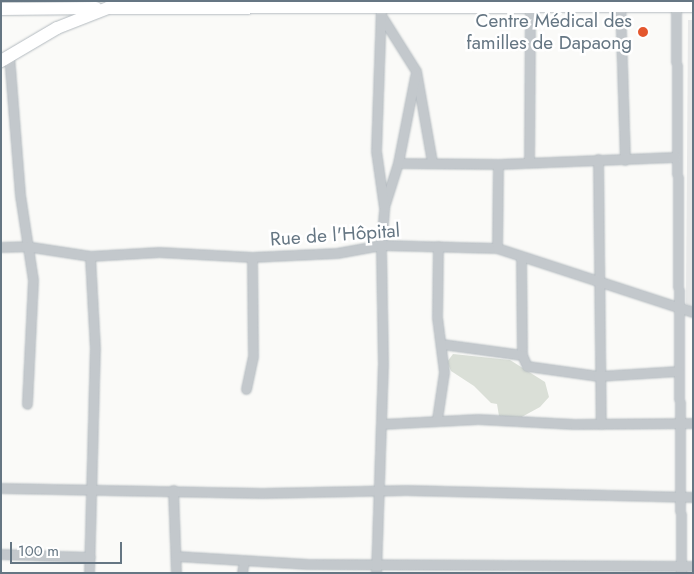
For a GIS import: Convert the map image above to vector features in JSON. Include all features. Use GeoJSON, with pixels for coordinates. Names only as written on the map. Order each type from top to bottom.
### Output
{"type":"FeatureCollection","features":[{"type":"Feature","properties":{"kind":"main road"},"geometry":{"type":"LineString","coordinates":[[1,9],[26,5],[382,12],[413,4],[693,6]]}},
{"type":"Feature","properties":{"kind":"main road"},"geometry":{"type":"LineString","coordinates":[[5,58],[57,28],[108,8]]}},
{"type":"Feature","properties":{"kind":"street"},"geometry":{"type":"LineString","coordinates":[[620,4],[625,160]]}},
{"type":"Feature","properties":{"kind":"street"},"geometry":{"type":"LineString","coordinates":[[529,160],[530,6]]}},
{"type":"Feature","properties":{"kind":"street"},"geometry":{"type":"LineString","coordinates":[[676,6],[676,157],[680,308],[678,423],[681,569]]}},
{"type":"Feature","properties":{"kind":"street"},"geometry":{"type":"LineString","coordinates":[[382,12],[416,71],[432,162]]}},
{"type":"Feature","properties":{"kind":"street"},"geometry":{"type":"LineString","coordinates":[[376,573],[381,424],[381,245],[384,207],[376,151],[382,12]]}},
{"type":"Feature","properties":{"kind":"street"},"geometry":{"type":"LineString","coordinates":[[5,58],[26,246],[33,280],[27,404]]}},
{"type":"Feature","properties":{"kind":"street"},"geometry":{"type":"LineString","coordinates":[[384,207],[398,163],[416,71]]}},
{"type":"Feature","properties":{"kind":"street"},"geometry":{"type":"LineString","coordinates":[[398,163],[498,164],[529,160],[625,160],[676,157]]}},
{"type":"Feature","properties":{"kind":"street"},"geometry":{"type":"LineString","coordinates":[[598,159],[598,376],[601,424]]}},
{"type":"Feature","properties":{"kind":"street"},"geometry":{"type":"LineString","coordinates":[[497,248],[498,164]]}},
{"type":"Feature","properties":{"kind":"street","name":"Rue de l'Hôpital"},"geometry":{"type":"LineString","coordinates":[[1,247],[26,246],[90,256],[159,252],[252,257],[338,253],[381,245],[497,248],[599,284],[693,312]]}},
{"type":"Feature","properties":{"kind":"street"},"geometry":{"type":"LineString","coordinates":[[437,419],[444,372],[442,344],[437,317],[438,246]]}},
{"type":"Feature","properties":{"kind":"street"},"geometry":{"type":"LineString","coordinates":[[89,573],[94,349],[90,256]]}},
{"type":"Feature","properties":{"kind":"street"},"geometry":{"type":"LineString","coordinates":[[246,389],[253,356],[252,257]]}},
{"type":"Feature","properties":{"kind":"street"},"geometry":{"type":"LineString","coordinates":[[521,258],[522,355],[528,366],[598,376],[679,371]]}},
{"type":"Feature","properties":{"kind":"street"},"geometry":{"type":"LineString","coordinates":[[442,344],[522,355]]}},
{"type":"Feature","properties":{"kind":"street"},"geometry":{"type":"LineString","coordinates":[[381,424],[437,419],[601,424],[693,423]]}},
{"type":"Feature","properties":{"kind":"street"},"geometry":{"type":"LineString","coordinates":[[1,488],[262,493],[379,490],[693,497]]}},
{"type":"Feature","properties":{"kind":"street"},"geometry":{"type":"LineString","coordinates":[[173,490],[176,573]]}},
{"type":"Feature","properties":{"kind":"street"},"geometry":{"type":"LineString","coordinates":[[1,554],[90,557]]}},
{"type":"Feature","properties":{"kind":"street"},"geometry":{"type":"LineString","coordinates":[[176,556],[308,564],[376,563],[533,570],[681,569],[693,566]]}},
{"type":"Feature","properties":{"kind":"street"},"geometry":{"type":"LineString","coordinates":[[242,573],[244,560]]}},
{"type":"Feature","properties":{"kind":"shaded area"},"geometry":{"type":"Polygon","coordinates":[[[688,20],[693,20],[693,308],[686,304],[688,20]]]}},
{"type":"Feature","properties":{"kind":"shaded area"},"geometry":{"type":"Polygon","coordinates":[[[453,354],[510,360],[545,382],[549,397],[540,407],[518,419],[499,416],[497,404],[491,403],[474,386],[451,371],[447,362],[453,354]]]}},
{"type":"Feature","properties":{"kind":"place","name":"Centre Médical des familles de Dapaong"},"geometry":{"type":"Point","coordinates":[643,32]}}]}
